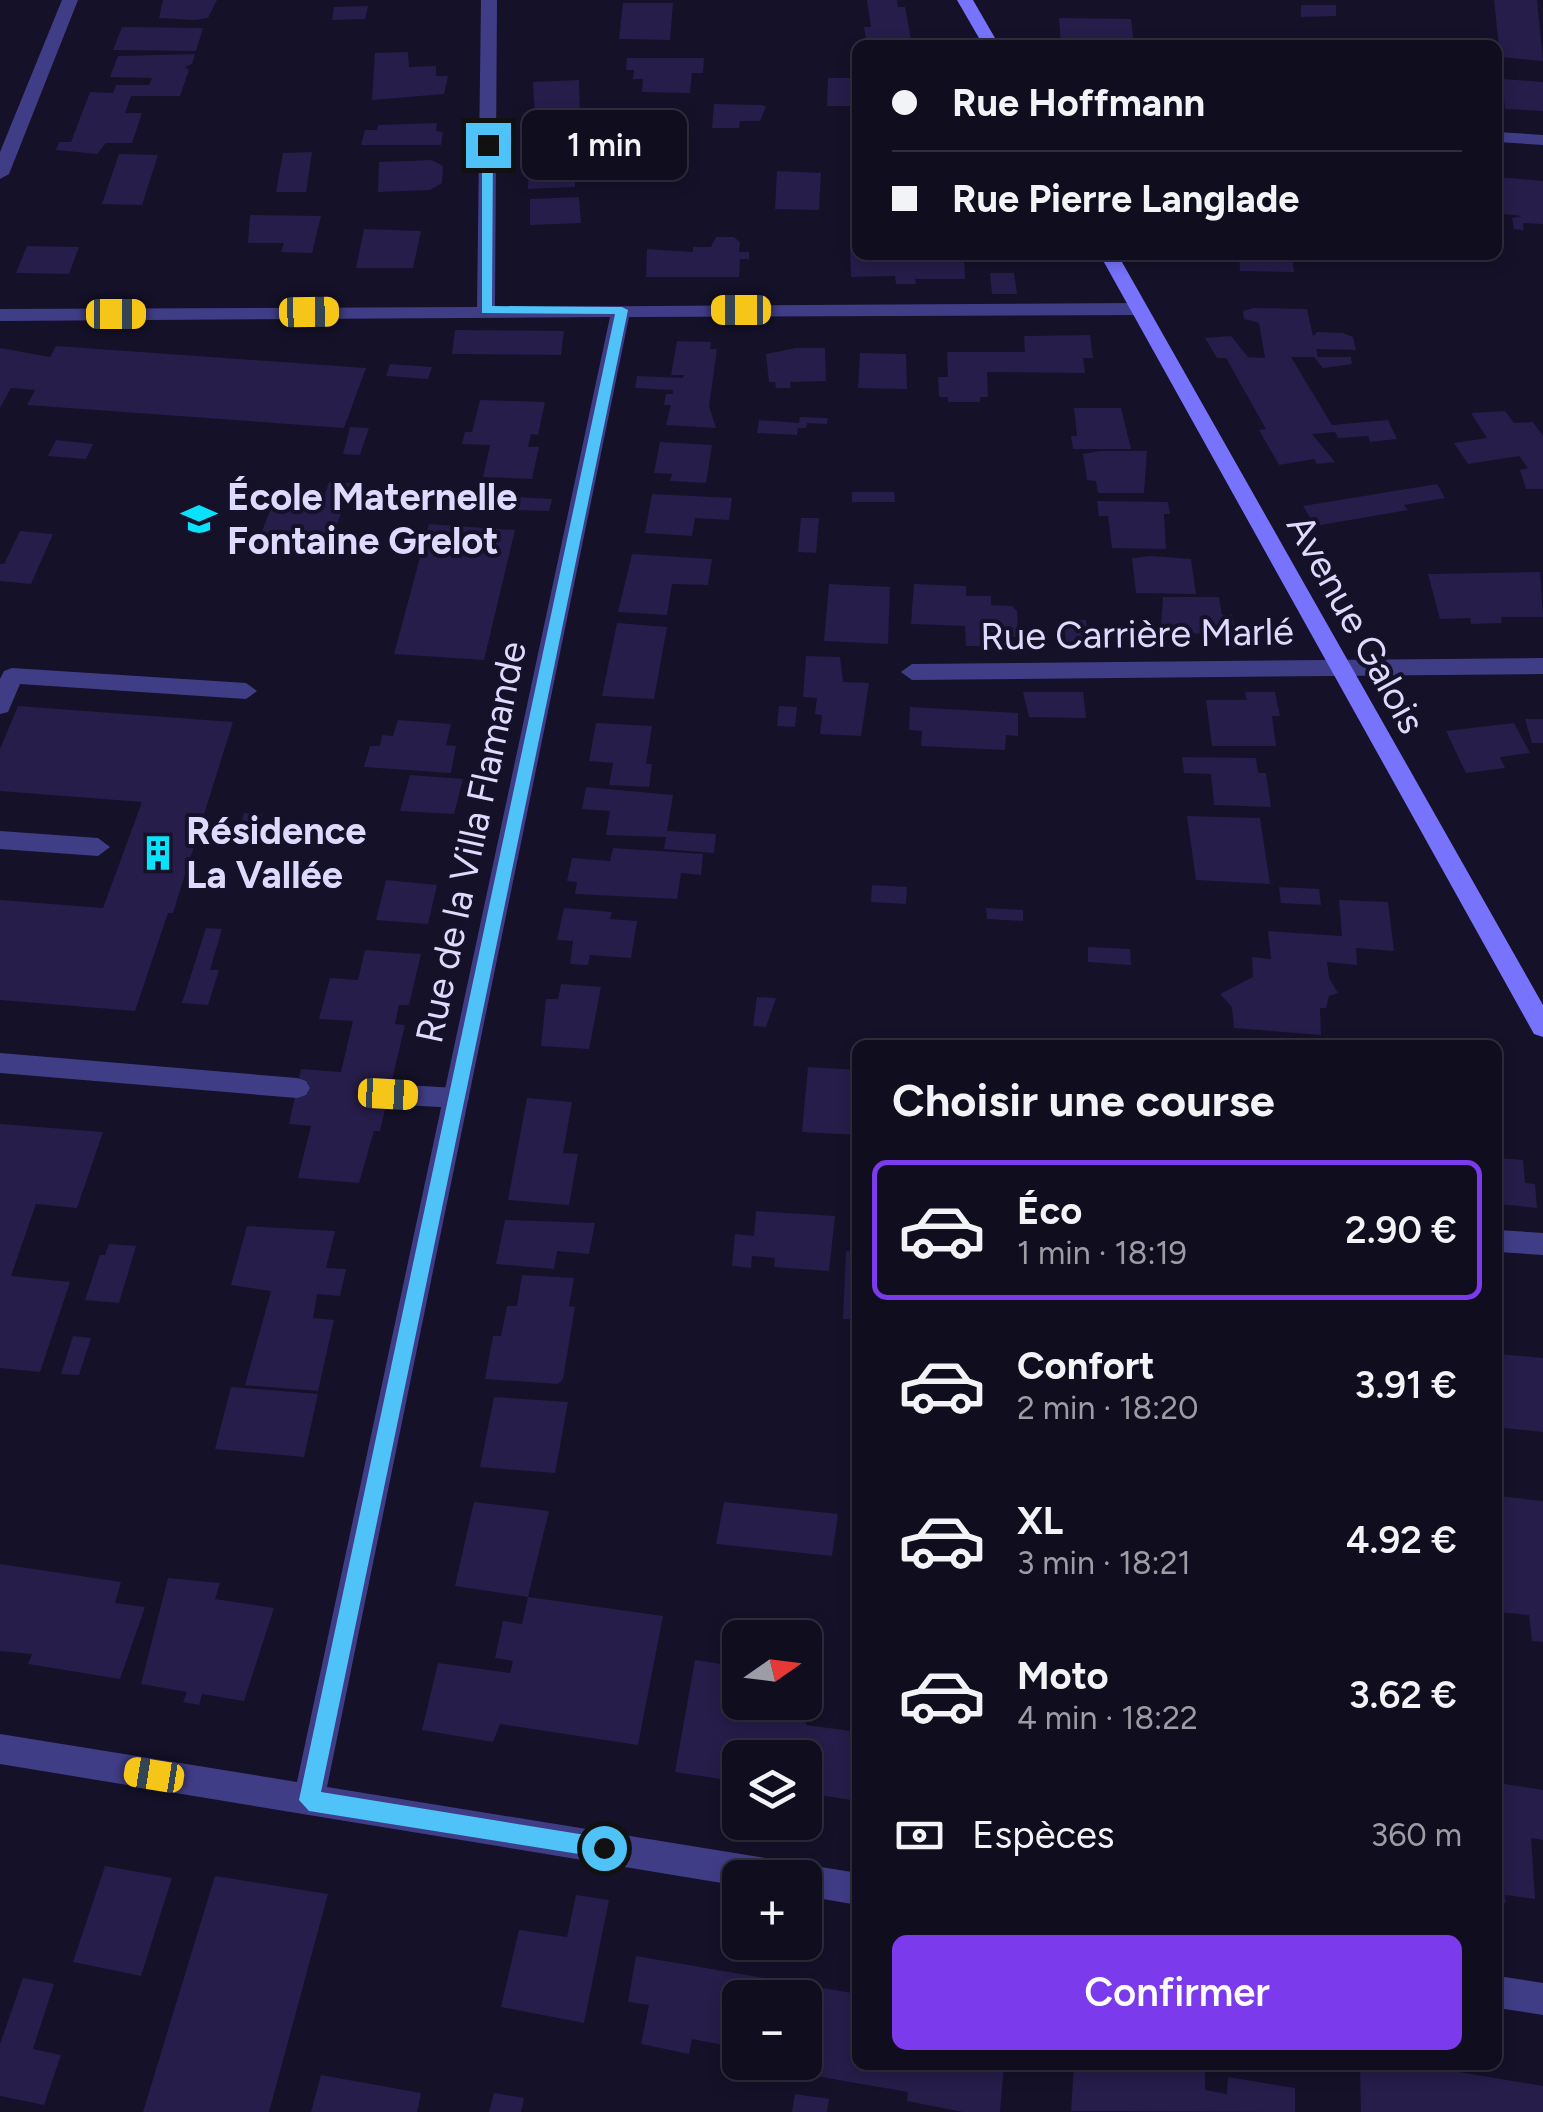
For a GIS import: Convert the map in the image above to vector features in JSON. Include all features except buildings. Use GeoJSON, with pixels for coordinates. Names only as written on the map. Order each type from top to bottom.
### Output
{"type":"FeatureCollection","features":[{"type":"Feature","properties":{"kind":"main road"},"geometry":{"type":"LineString","coordinates":[[965,0],[988,40]]}},
{"type":"Feature","properties":{"kind":"main road","name":"Avenue Galois"},"geometry":{"type":"LineString","coordinates":[[1112,260],[1543,1027]]}},
{"type":"Feature","properties":{"kind":"street"},"geometry":{"type":"LineString","coordinates":[[0,174],[70,0]]}},
{"type":"Feature","properties":{"kind":"street"},"geometry":{"type":"LineString","coordinates":[[486,310],[490,0]]}},
{"type":"Feature","properties":{"kind":"street"},"geometry":{"type":"LineString","coordinates":[[1502,137],[1543,140]]}},
{"type":"Feature","properties":{"kind":"street"},"geometry":{"type":"LineString","coordinates":[[0,314],[1139,309]]}},
{"type":"Feature","properties":{"kind":"street","name":"Rue de la Villa Flamande"},"geometry":{"type":"LineString","coordinates":[[309,1800],[622,310]]}},
{"type":"Feature","properties":{"kind":"street","name":"Rue Carrière Marlé"},"geometry":{"type":"LineString","coordinates":[[912,672],[1543,666]]}},
{"type":"Feature","properties":{"kind":"street"},"geometry":{"type":"LineString","coordinates":[[0,706],[12,676],[246,691]]}},
{"type":"Feature","properties":{"kind":"street"},"geometry":{"type":"LineString","coordinates":[[0,840],[98,847]]}},
{"type":"Feature","properties":{"kind":"street"},"geometry":{"type":"LineString","coordinates":[[0,1064],[297,1088]]}},
{"type":"Feature","properties":{"kind":"street"},"geometry":{"type":"LineString","coordinates":[[388,1094],[456,1098]]}},
{"type":"Feature","properties":{"kind":"street"},"geometry":{"type":"LineString","coordinates":[[1502,1241],[1543,1244]]}},
{"type":"Feature","properties":{"kind":"street"},"geometry":{"type":"LineString","coordinates":[[0,1749],[722,1867]]}},
{"type":"Feature","properties":{"kind":"street"},"geometry":{"type":"LineString","coordinates":[[822,1883],[852,1888]]}},
{"type":"Feature","properties":{"kind":"street"},"geometry":{"type":"LineString","coordinates":[[1502,1993],[1543,1999]]}},
{"type":"Feature","properties":{"kind":"place","name":"École Maternelle Fontaine Grelot"},"geometry":{"type":"Point","coordinates":[199,519]}},
{"type":"Feature","properties":{"kind":"place","name":"Résidence La Vallée"},"geometry":{"type":"Point","coordinates":[158,853]}},
{"type":"Feature","properties":{"kind":"route"},"geometry":{"type":"LineString","coordinates":[[488,145],[486,310],[622,310],[309,1800],[604,1848]]}}]}
